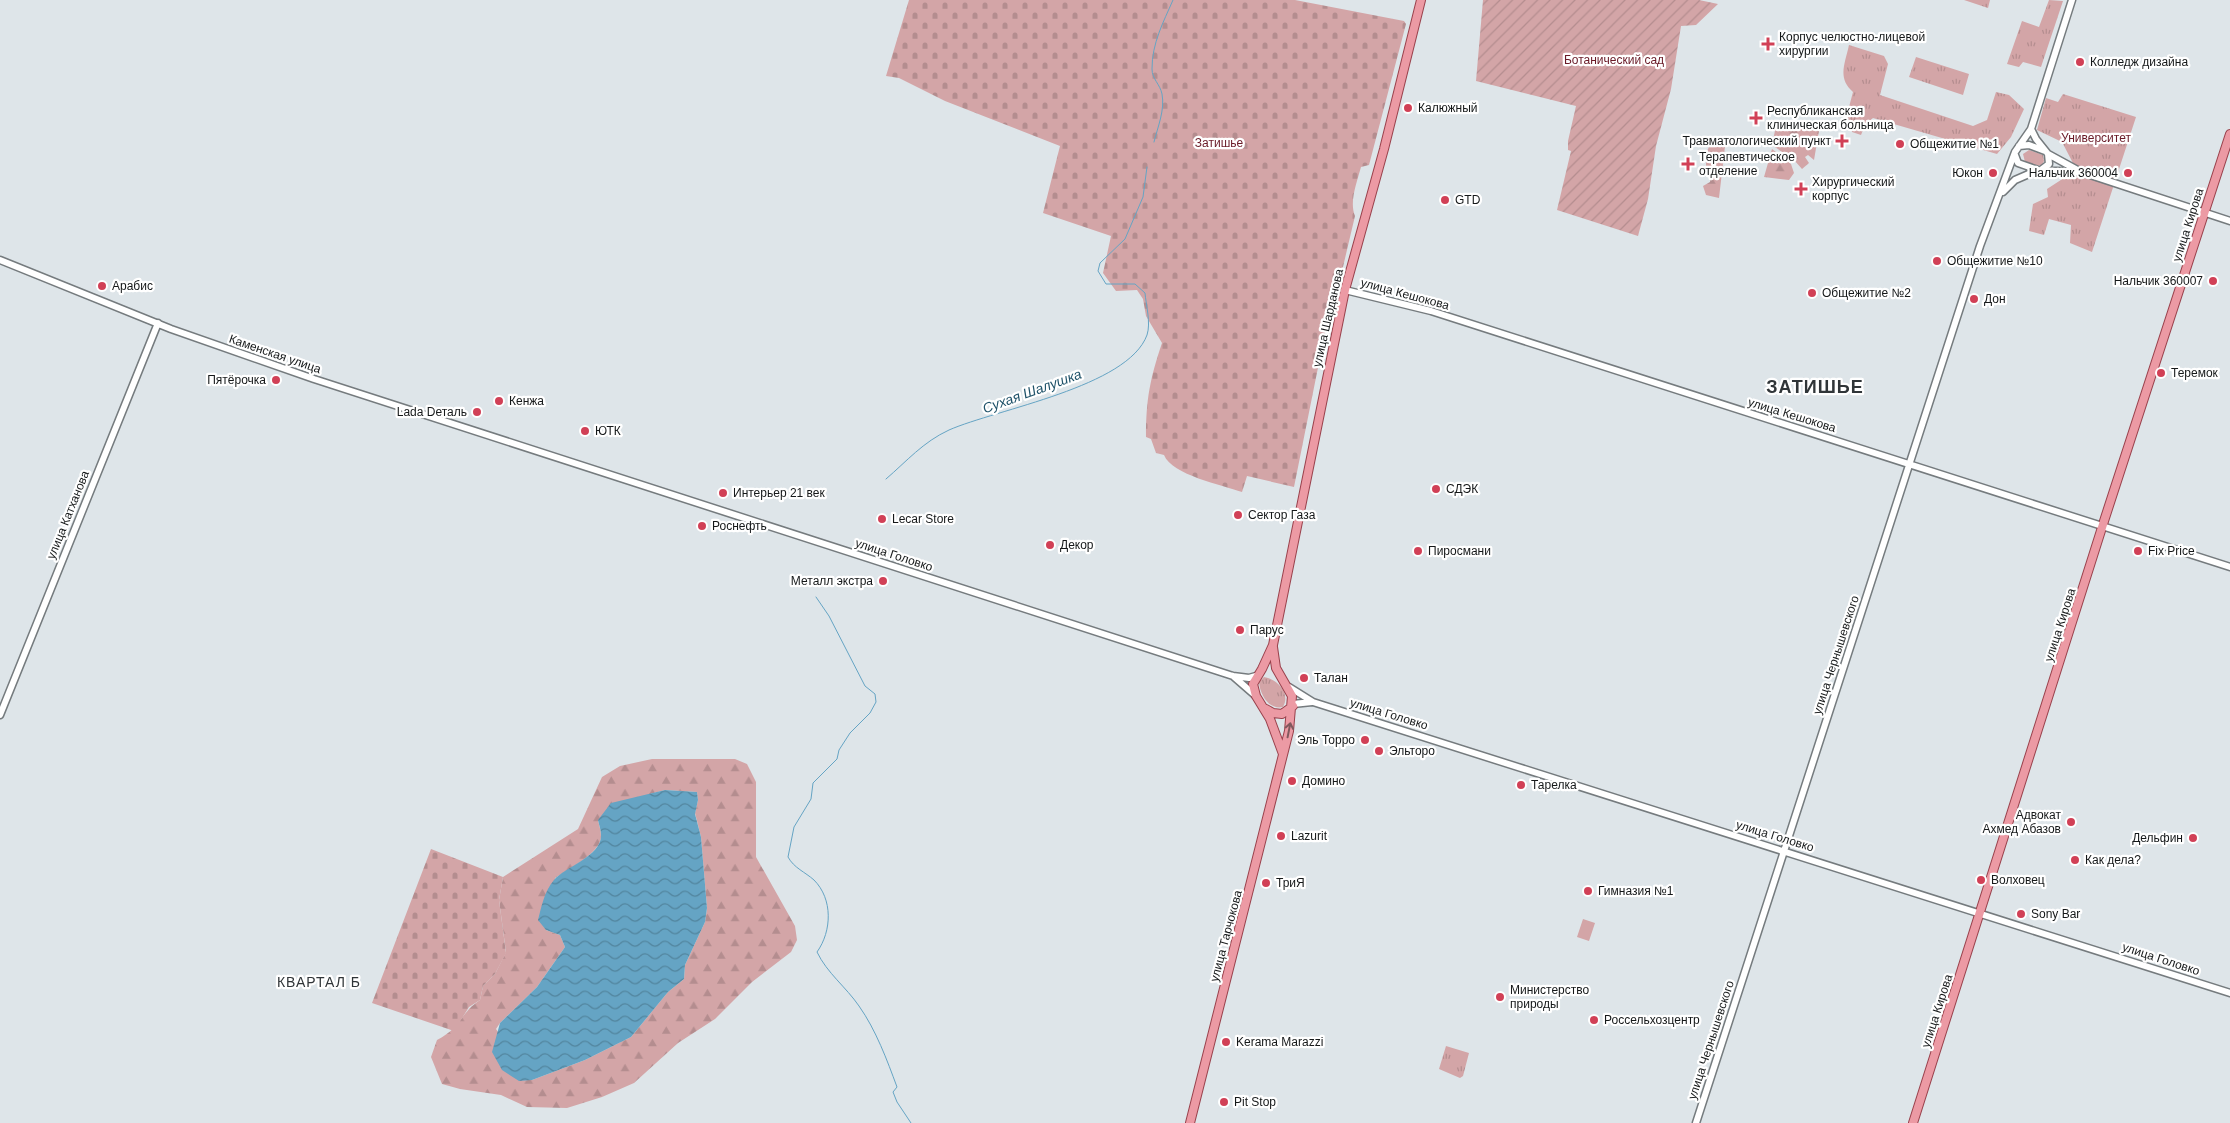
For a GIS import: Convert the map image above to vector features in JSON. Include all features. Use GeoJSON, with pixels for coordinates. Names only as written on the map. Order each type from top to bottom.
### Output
{"type":"FeatureCollection","features":[{"type":"Feature","properties":{"kind":"main road","name":"улица Шарданова"},"geometry":{"type":"LineString","coordinates":[[1273,645],[1345,290],[1384,149],[1421,0]]}},
{"type":"Feature","properties":{"kind":"main road","name":"улица Кирова"},"geometry":{"type":"LineString","coordinates":[[1912,1123],[2230,134]]}},
{"type":"Feature","properties":{"kind":"main road"},"geometry":{"type":"LineString","coordinates":[[1273,645],[1253,684],[1256,696],[1266,709],[1284,754]]}},
{"type":"Feature","properties":{"kind":"main road"},"geometry":{"type":"LineString","coordinates":[[1266,709],[1272,713],[1282,714],[1293,705],[1289,687],[1280,676],[1273,645]]}},
{"type":"Feature","properties":{"kind":"main road"},"geometry":{"type":"LineString","coordinates":[[1258,674],[1269,672],[1280,676]]}},
{"type":"Feature","properties":{"kind":"main road","name":"улица Тарчокова"},"geometry":{"type":"LineString","coordinates":[[1190,1123],[1284,754],[1293,705]]}},
{"type":"Feature","properties":{"kind":"street"},"geometry":{"type":"LineString","coordinates":[[2001,194],[2015,180],[2049,164],[2047,152],[2036,140],[2031,129],[2072,0]]}},
{"type":"Feature","properties":{"kind":"street","name":"улица Чернышевского"},"geometry":{"type":"LineString","coordinates":[[1696,1123],[1980,246],[2015,155],[2031,129]]}},
{"type":"Feature","properties":{"kind":"street"},"geometry":{"type":"LineString","coordinates":[[2019,146],[2029,145],[2047,152],[2081,172],[2230,221]]}},
{"type":"Feature","properties":{"kind":"street"},"geometry":{"type":"LineString","coordinates":[[2015,155],[2018,163],[2039,170],[2081,172]]}},
{"type":"Feature","properties":{"kind":"street","name":"Каменская улица"},"geometry":{"type":"LineString","coordinates":[[0,260],[158,323],[314,379],[548,454]]}},
{"type":"Feature","properties":{"kind":"street","name":"улица Кешокова"},"geometry":{"type":"LineString","coordinates":[[1345,290],[1431,311],[2230,567]]}},
{"type":"Feature","properties":{"kind":"street","name":"улица Катханова"},"geometry":{"type":"LineString","coordinates":[[0,715],[158,323]]}},
{"type":"Feature","properties":{"kind":"street","name":"улица Головко"},"geometry":{"type":"LineString","coordinates":[[548,454],[1233,676]]}},
{"type":"Feature","properties":{"kind":"street"},"geometry":{"type":"LineString","coordinates":[[1233,676],[1249,678],[1258,674]]}},
{"type":"Feature","properties":{"kind":"street"},"geometry":{"type":"LineString","coordinates":[[1233,676],[1256,696]]}},
{"type":"Feature","properties":{"kind":"street"},"geometry":{"type":"LineString","coordinates":[[1289,687],[1313,702]]}},
{"type":"Feature","properties":{"kind":"street"},"geometry":{"type":"LineString","coordinates":[[1293,705],[1313,702]]}},
{"type":"Feature","properties":{"kind":"street","name":"улица Головко"},"geometry":{"type":"LineString","coordinates":[[1313,702],[2230,993]]}},
{"type":"Feature","properties":{"kind":"green space","name":"Затишье"},"geometry":{"type":"Polygon","coordinates":[[[909,0],[1295,0],[1404,21],[1406,24],[1369,165],[1361,167],[1356,185],[1353,198],[1355,216],[1338,288],[1334,288],[1294,487],[1247,476],[1242,492],[1187,474],[1169,462],[1164,455],[1156,453],[1151,439],[1146,437],[1147,411],[1154,368],[1162,343],[1146,316],[1143,299],[1137,290],[1116,291],[1103,273],[1111,236],[1043,213],[1060,146],[945,101],[899,78],[886,76],[909,0]]]}},
{"type":"Feature","properties":{"kind":"green space","name":"Ботанический сад"},"geometry":{"type":"Polygon","coordinates":[[[1483,0],[1699,0],[1718,4],[1696,25],[1681,26],[1671,89],[1656,146],[1648,199],[1638,236],[1557,210],[1571,151],[1568,150],[1568,141],[1576,106],[1476,81],[1483,0]]]}},
{"type":"Feature","properties":{"kind":"green space"},"geometry":{"type":"Polygon","coordinates":[[[1964,0],[1990,0],[1988,8],[1964,0]]]}},
{"type":"Feature","properties":{"kind":"green space"},"geometry":{"type":"Polygon","coordinates":[[[2049,0],[2063,1],[2041,67],[2023,62],[2019,67],[2007,64],[2022,21],[2039,27],[2049,0]]]}},
{"type":"Feature","properties":{"kind":"green space"},"geometry":{"type":"Polygon","coordinates":[[[1849,45],[1884,56],[1888,64],[1880,95],[1973,126],[1987,120],[1996,92],[2009,95],[2024,109],[2011,137],[1997,154],[1873,118],[1865,125],[1861,135],[1852,132],[1853,125],[1845,122],[1853,92],[1848,87],[1844,76],[1844,65],[1849,45]]]}},
{"type":"Feature","properties":{"kind":"green space"},"geometry":{"type":"Polygon","coordinates":[[[1916,57],[1969,74],[1963,95],[1909,77],[1916,57]]]}},
{"type":"Feature","properties":{"kind":"green space","name":"Университет"},"geometry":{"type":"Polygon","coordinates":[[[2063,94],[2136,117],[2092,252],[2070,243],[2071,225],[2049,219],[2044,235],[2029,231],[2033,204],[2048,197],[2047,189],[2067,176],[2074,165],[2062,142],[2037,130],[2046,98],[2058,102],[2063,94]]]}},
{"type":"Feature","properties":{"kind":"green space"},"geometry":{"type":"Polygon","coordinates":[[[1780,123],[1819,131],[1814,160],[1808,155],[1805,157],[1809,163],[1802,169],[1787,152],[1782,152],[1772,145],[1776,126],[1780,123]]]}},
{"type":"Feature","properties":{"kind":"green space"},"geometry":{"type":"Polygon","coordinates":[[[1726,138],[1719,198],[1706,195],[1703,186],[1710,182],[1711,175],[1706,170],[1706,153],[1713,139],[1726,138]]]}},
{"type":"Feature","properties":{"kind":"green space"},"geometry":{"type":"Polygon","coordinates":[[[1772,149],[1791,164],[1794,173],[1789,180],[1764,177],[1772,149]]]}},
{"type":"Feature","properties":{"kind":"green space","name":"Университет"},"geometry":{"type":"Polygon","coordinates":[[[2029,150],[2043,155],[2044,161],[2042,165],[2036,166],[2025,162],[2023,154],[2029,150]]]}},
{"type":"Feature","properties":{"kind":"green space"},"geometry":{"type":"Polygon","coordinates":[[[1264,677],[1278,684],[1284,692],[1285,702],[1283,707],[1273,706],[1263,696],[1259,682],[1264,677]]]}},
{"type":"Feature","properties":{"kind":"green space"},"geometry":{"type":"Polygon","coordinates":[[[652,759],[735,759],[747,764],[756,782],[756,857],[795,926],[797,940],[791,952],[752,982],[715,1019],[678,1043],[634,1083],[602,1097],[567,1108],[527,1107],[501,1095],[460,1089],[442,1084],[431,1057],[437,1040],[451,1031],[468,1010],[480,1000],[483,986],[495,974],[506,952],[499,900],[503,877],[578,829],[602,777],[620,766],[652,759]],[[665,790],[650,794],[598,820],[601,836],[596,848],[583,860],[555,878],[546,930],[560,935],[565,947],[537,987],[496,1029],[532,1080],[585,1060],[631,1037],[668,992],[684,979],[685,965],[705,922],[707,908],[701,837],[695,813],[698,800],[697,792],[665,790]]]}},
{"type":"Feature","properties":{"kind":"green space"},"geometry":{"type":"Polygon","coordinates":[[[431,849],[503,877],[499,900],[506,953],[495,974],[483,986],[480,1000],[469,1007],[454,1031],[372,1003],[431,849]]]}},
{"type":"Feature","properties":{"kind":"green space"},"geometry":{"type":"Polygon","coordinates":[[[1583,919],[1595,923],[1589,941],[1577,937],[1583,919]]]}},
{"type":"Feature","properties":{"kind":"green space"},"geometry":{"type":"Polygon","coordinates":[[[1446,1046],[1469,1053],[1463,1076],[1460,1078],[1439,1069],[1446,1046]]]}},
{"type":"Feature","properties":{"kind":"water"},"geometry":{"type":"Polygon","coordinates":[[[665,790],[697,792],[698,800],[695,814],[701,837],[707,908],[705,922],[685,965],[684,979],[668,992],[631,1037],[585,1060],[532,1080],[519,1081],[502,1070],[492,1052],[500,1023],[537,987],[565,947],[560,935],[546,930],[538,920],[548,889],[559,875],[596,849],[601,835],[598,820],[611,803],[665,790]]]}},
{"type":"Feature","properties":{"kind":"waterway","name":"Сухая Шалушка"},"geometry":{"type":"LineString","coordinates":[[1154,142],[1161,118],[1163,100],[1161,90],[1152,73],[1152,60],[1159,33],[1173,0]]}},
{"type":"Feature","properties":{"kind":"waterway","name":"Сухая Шалушка"},"geometry":{"type":"LineString","coordinates":[[886,479],[923,446],[949,430],[1059,394],[1089,382],[1115,369],[1135,353],[1147,335],[1148,330],[1145,293],[1135,284],[1106,284],[1098,271],[1100,263],[1125,239],[1143,197],[1147,167]]}},
{"type":"Feature","properties":{"kind":"waterway","name":"Сухая Шалушка"},"geometry":{"type":"LineString","coordinates":[[816,597],[829,616],[865,686],[875,694],[876,702],[870,713],[850,733],[839,750],[837,759],[813,783],[811,799],[794,827],[788,857],[796,867],[814,880],[825,896],[828,925],[826,935],[817,952],[826,967],[859,1006],[871,1025],[897,1087],[893,1092],[897,1102],[911,1123]]}},
{"type":"Feature","properties":{"kind":"place","name":"Корпус челюстно-лицевой хирургии"},"geometry":{"type":"Point","coordinates":[1768,44]}},
{"type":"Feature","properties":{"kind":"place","name":"Колледж дизайна"},"geometry":{"type":"Point","coordinates":[2080,62]}},
{"type":"Feature","properties":{"kind":"place","name":"Калюжный"},"geometry":{"type":"Point","coordinates":[1408,108]}},
{"type":"Feature","properties":{"kind":"place","name":"Республиканская клиническая больница"},"geometry":{"type":"Point","coordinates":[1756,118]}},
{"type":"Feature","properties":{"kind":"place","name":"Травматологический пункт"},"geometry":{"type":"Point","coordinates":[1842,141]}},
{"type":"Feature","properties":{"kind":"place","name":"Общежитие №1"},"geometry":{"type":"Point","coordinates":[1900,144]}},
{"type":"Feature","properties":{"kind":"place","name":"Терапевтическое отделение"},"geometry":{"type":"Point","coordinates":[1688,164]}},
{"type":"Feature","properties":{"kind":"place","name":"Юкон"},"geometry":{"type":"Point","coordinates":[1993,173]}},
{"type":"Feature","properties":{"kind":"place","name":"Нальчик 360004"},"geometry":{"type":"Point","coordinates":[2128,173]}},
{"type":"Feature","properties":{"kind":"place","name":"Хирургический корпус"},"geometry":{"type":"Point","coordinates":[1801,189]}},
{"type":"Feature","properties":{"kind":"place","name":"GTD"},"geometry":{"type":"Point","coordinates":[1445,200]}},
{"type":"Feature","properties":{"kind":"place","name":"Общежитие №10"},"geometry":{"type":"Point","coordinates":[1937,261]}},
{"type":"Feature","properties":{"kind":"place","name":"Нальчик 360007"},"geometry":{"type":"Point","coordinates":[2213,281]}},
{"type":"Feature","properties":{"kind":"place","name":"Арабис"},"geometry":{"type":"Point","coordinates":[102,286]}},
{"type":"Feature","properties":{"kind":"place","name":"Общежитие №2"},"geometry":{"type":"Point","coordinates":[1812,293]}},
{"type":"Feature","properties":{"kind":"place","name":"Дон"},"geometry":{"type":"Point","coordinates":[1974,299]}},
{"type":"Feature","properties":{"kind":"place","name":"Теремок"},"geometry":{"type":"Point","coordinates":[2161,373]}},
{"type":"Feature","properties":{"kind":"place","name":"Пятёрочка"},"geometry":{"type":"Point","coordinates":[276,380]}},
{"type":"Feature","properties":{"kind":"place","name":"Кенжа"},"geometry":{"type":"Point","coordinates":[499,401]}},
{"type":"Feature","properties":{"kind":"place","name":"Lada Dеталь"},"geometry":{"type":"Point","coordinates":[477,412]}},
{"type":"Feature","properties":{"kind":"place","name":"ЮТК"},"geometry":{"type":"Point","coordinates":[585,431]}},
{"type":"Feature","properties":{"kind":"place","name":"СДЭК"},"geometry":{"type":"Point","coordinates":[1436,489]}},
{"type":"Feature","properties":{"kind":"place","name":"Интерьер 21 век"},"geometry":{"type":"Point","coordinates":[723,493]}},
{"type":"Feature","properties":{"kind":"place","name":"Сектор Газа"},"geometry":{"type":"Point","coordinates":[1238,515]}},
{"type":"Feature","properties":{"kind":"place","name":"Lecar Store"},"geometry":{"type":"Point","coordinates":[882,519]}},
{"type":"Feature","properties":{"kind":"place","name":"Роснефть"},"geometry":{"type":"Point","coordinates":[702,526]}},
{"type":"Feature","properties":{"kind":"place","name":"Декор"},"geometry":{"type":"Point","coordinates":[1050,545]}},
{"type":"Feature","properties":{"kind":"place","name":"Пиросмани"},"geometry":{"type":"Point","coordinates":[1418,551]}},
{"type":"Feature","properties":{"kind":"place","name":"Fix Price"},"geometry":{"type":"Point","coordinates":[2138,551]}},
{"type":"Feature","properties":{"kind":"place","name":"Металл экстра"},"geometry":{"type":"Point","coordinates":[883,581]}},
{"type":"Feature","properties":{"kind":"place","name":"Парус"},"geometry":{"type":"Point","coordinates":[1240,630]}},
{"type":"Feature","properties":{"kind":"place","name":"Талан"},"geometry":{"type":"Point","coordinates":[1304,678]}},
{"type":"Feature","properties":{"kind":"place","name":"Эль Торро"},"geometry":{"type":"Point","coordinates":[1365,740]}},
{"type":"Feature","properties":{"kind":"place","name":"Эльторо"},"geometry":{"type":"Point","coordinates":[1379,751]}},
{"type":"Feature","properties":{"kind":"place","name":"Домино"},"geometry":{"type":"Point","coordinates":[1292,781]}},
{"type":"Feature","properties":{"kind":"place","name":"Тарелка"},"geometry":{"type":"Point","coordinates":[1521,785]}},
{"type":"Feature","properties":{"kind":"place","name":"Адвокат Ахмед Абазов"},"geometry":{"type":"Point","coordinates":[2071,822]}},
{"type":"Feature","properties":{"kind":"place","name":"Lazurit"},"geometry":{"type":"Point","coordinates":[1281,836]}},
{"type":"Feature","properties":{"kind":"place","name":"Дельфин"},"geometry":{"type":"Point","coordinates":[2193,838]}},
{"type":"Feature","properties":{"kind":"place","name":"Как дела?"},"geometry":{"type":"Point","coordinates":[2075,860]}},
{"type":"Feature","properties":{"kind":"place","name":"Волховец"},"geometry":{"type":"Point","coordinates":[1981,880]}},
{"type":"Feature","properties":{"kind":"place","name":"ТриЯ"},"geometry":{"type":"Point","coordinates":[1266,883]}},
{"type":"Feature","properties":{"kind":"place","name":"Гимназия №1"},"geometry":{"type":"Point","coordinates":[1588,891]}},
{"type":"Feature","properties":{"kind":"place","name":"Sony Bar"},"geometry":{"type":"Point","coordinates":[2021,914]}},
{"type":"Feature","properties":{"kind":"place","name":"Министерство природы"},"geometry":{"type":"Point","coordinates":[1500,997]}},
{"type":"Feature","properties":{"kind":"place","name":"Россельхозцентр"},"geometry":{"type":"Point","coordinates":[1594,1020]}},
{"type":"Feature","properties":{"kind":"place","name":"Kerama Marazzi"},"geometry":{"type":"Point","coordinates":[1226,1042]}},
{"type":"Feature","properties":{"kind":"place","name":"Pit Stop"},"geometry":{"type":"Point","coordinates":[1224,1102]}},
{"type":"Feature","properties":{"kind":"district","name":"ЗАТИШЬЕ"},"geometry":{"type":"Point","coordinates":[1815,387]}},
{"type":"Feature","properties":{"kind":"district","name":"КВАРТАЛ Б"},"geometry":{"type":"Point","coordinates":[319,982]}}]}
